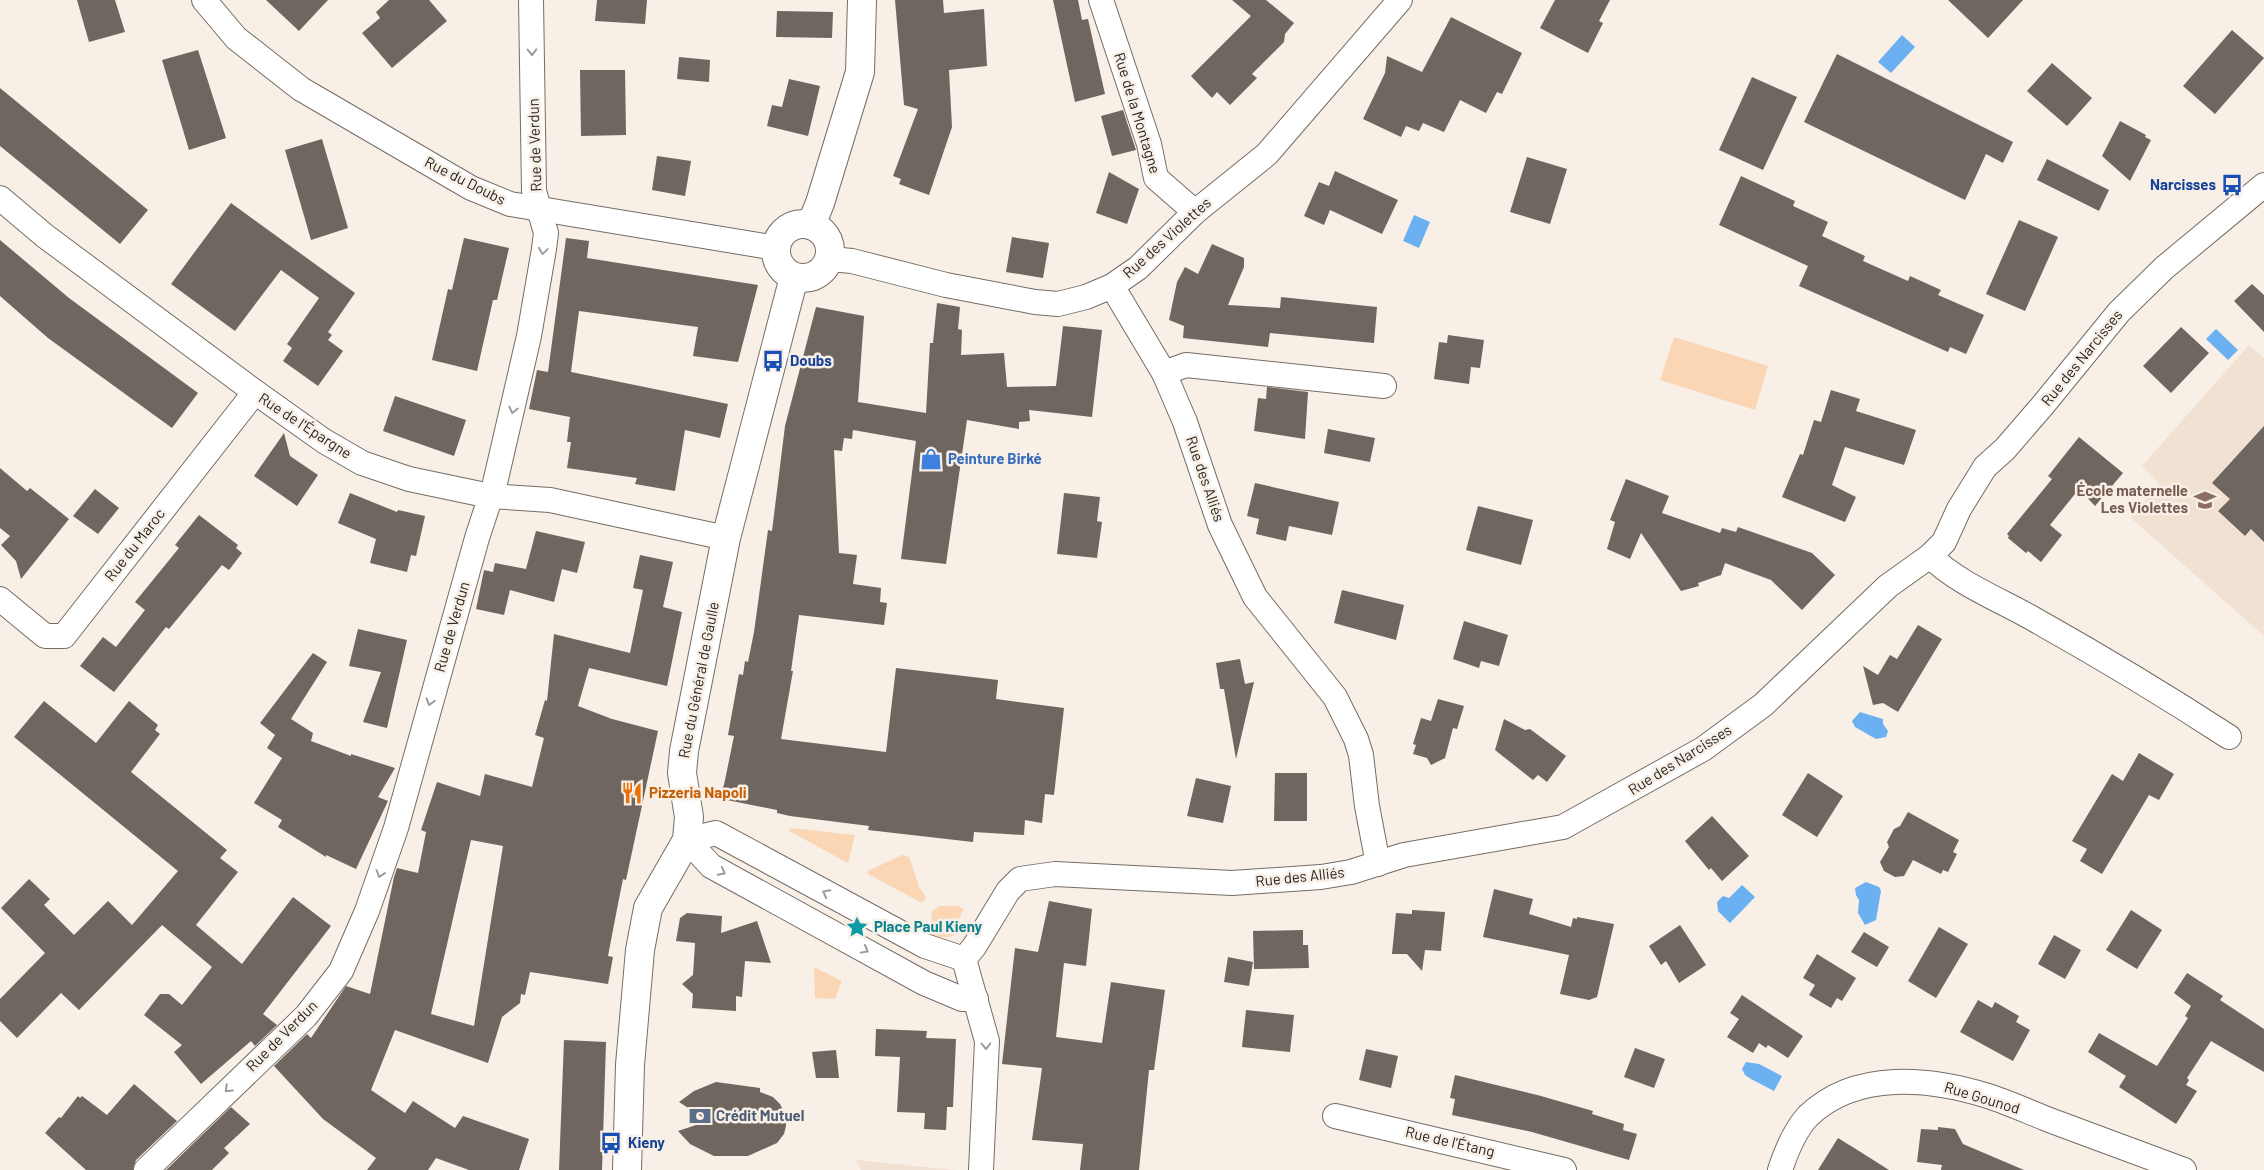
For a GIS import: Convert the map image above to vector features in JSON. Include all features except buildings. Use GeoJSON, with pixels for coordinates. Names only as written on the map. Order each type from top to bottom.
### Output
{"type":"FeatureCollection","features":[{"type":"Feature","properties":{"kind":"street","name":"Rue du Doubs"},"geometry":{"type":"LineString","coordinates":[[204,0],[236,38],[301,89],[471,188],[510,204],[539,210],[776,248]]}},
{"type":"Feature","properties":{"kind":"street","name":"Rue de Verdun"},"geometry":{"type":"LineString","coordinates":[[146,1170],[306,1016],[341,971],[367,911],[396,828],[514,407],[529,336],[546,233],[534,191],[531,0]]}},
{"type":"Feature","properties":{"kind":"street"},"geometry":{"type":"LineString","coordinates":[[810,225],[820,203],[860,72],[862,0]]}},
{"type":"Feature","properties":{"kind":"street","name":"Rue de la Montagne"},"geometry":{"type":"LineString","coordinates":[[1102,0],[1148,144],[1156,178],[1194,212]]}},
{"type":"Feature","properties":{"kind":"street","name":"Rue des Violettes"},"geometry":{"type":"LineString","coordinates":[[830,259],[893,270],[946,285],[1035,302],[1058,304],[1086,297],[1112,286],[1138,268],[1194,212],[1267,154],[1400,0]]}},
{"type":"Feature","properties":{"kind":"street","name":"Rue des Narcisses"},"geometry":{"type":"LineString","coordinates":[[1378,864],[1404,855],[1563,827],[1590,814],[1703,749],[1763,706],[1888,586],[1930,556],[1944,542],[1963,502],[1985,467],[2005,449],[2043,406],[2119,312],[2164,268],[2264,185]]}},
{"type":"Feature","properties":{"kind":"street","name":"Rue de l'Épargne"},"geometry":{"type":"LineString","coordinates":[[0,198],[45,236],[255,392],[324,441],[362,463],[409,479],[490,496],[550,500],[726,538]]}},
{"type":"Feature","properties":{"kind":"street"},"geometry":{"type":"LineString","coordinates":[[795,225],[810,225],[825,234],[831,250],[830,259],[826,267],[812,278],[794,277],[780,266],[776,248],[782,234],[788,228],[795,225]]}},
{"type":"Feature","properties":{"kind":"street","name":"Rue du Général de Gaulle"},"geometry":{"type":"LineString","coordinates":[[627,1170],[632,1030],[640,950],[648,908],[686,840],[689,817],[682,776],[684,752],[726,538],[794,277]]}},
{"type":"Feature","properties":{"kind":"street","name":"Rue des Alliés"},"geometry":{"type":"LineString","coordinates":[[964,959],[974,947],[1008,891],[1020,879],[1034,875],[1055,874],[1232,883],[1321,877],[1350,872],[1378,864],[1366,806],[1361,755],[1356,739],[1335,697],[1255,597],[1220,525],[1186,422],[1164,373],[1112,286]]}},
{"type":"Feature","properties":{"kind":"street"},"geometry":{"type":"LineString","coordinates":[[1164,373],[1186,365],[1384,386]]}},
{"type":"Feature","properties":{"kind":"street","name":"Rue du Maroc"},"geometry":{"type":"LineString","coordinates":[[0,599],[45,636],[64,636],[255,392]]}},
{"type":"Feature","properties":{"kind":"street"},"geometry":{"type":"LineString","coordinates":[[1930,556],[1942,567],[1968,583],[2130,673],[2229,737]]}},
{"type":"Feature","properties":{"kind":"street"},"geometry":{"type":"LineString","coordinates":[[686,840],[716,833],[925,946],[964,959],[987,1041],[981,1170]]}},
{"type":"Feature","properties":{"kind":"street"},"geometry":{"type":"LineString","coordinates":[[686,840],[711,866],[719,871],[924,983],[962,1000],[976,998]]}},
{"type":"Feature","properties":{"kind":"street","name":"Rue Gounod"},"geometry":{"type":"LineString","coordinates":[[1780,1170],[1788,1149],[1808,1117],[1833,1099],[1860,1087],[1889,1082],[1933,1084],[1990,1097],[2184,1170]]}},
{"type":"Feature","properties":{"kind":"street","name":"Rue de l'Étang"},"geometry":{"type":"LineString","coordinates":[[1335,1116],[1564,1170]]}},
{"type":"Feature","properties":{"kind":"shaded area"},"geometry":{"type":"Polygon","coordinates":[[[1674,337],[1768,366],[1755,410],[1660,380],[1674,337]]]}},
{"type":"Feature","properties":{"kind":"shaded area","name":"École maternelle Les Violettes"},"geometry":{"type":"Polygon","coordinates":[[[2249,345],[2264,358],[2264,636],[2131,518],[2159,483],[2142,466],[2249,345]]]}},
{"type":"Feature","properties":{"kind":"shaded area"},"geometry":{"type":"Polygon","coordinates":[[[791,828],[855,835],[848,863],[789,831],[791,828]]]}},
{"type":"Feature","properties":{"kind":"shaded area"},"geometry":{"type":"Polygon","coordinates":[[[902,855],[909,857],[919,887],[926,897],[922,903],[868,874],[868,871],[902,855]]]}},
{"type":"Feature","properties":{"kind":"shaded area"},"geometry":{"type":"Polygon","coordinates":[[[939,906],[958,906],[964,909],[957,922],[963,929],[955,935],[948,937],[931,935],[932,911],[939,906]]]}},
{"type":"Feature","properties":{"kind":"shaded area"},"geometry":{"type":"Polygon","coordinates":[[[814,967],[842,981],[835,999],[815,998],[814,967]]]}},
{"type":"Feature","properties":{"kind":"shaded area"},"geometry":{"type":"Polygon","coordinates":[[[856,1160],[955,1170],[861,1170],[856,1160]]]}},
{"type":"Feature","properties":{"kind":"water"},"geometry":{"type":"Polygon","coordinates":[[[1902,35],[1915,47],[1891,73],[1878,62],[1902,35]]]}},
{"type":"Feature","properties":{"kind":"water"},"geometry":{"type":"Polygon","coordinates":[[[1414,215],[1430,222],[1419,248],[1403,241],[1414,215]]]}},
{"type":"Feature","properties":{"kind":"water"},"geometry":{"type":"Polygon","coordinates":[[[2216,329],[2238,350],[2228,360],[2206,339],[2216,329]]]}},
{"type":"Feature","properties":{"kind":"water"},"geometry":{"type":"Polygon","coordinates":[[[1860,712],[1883,719],[1883,724],[1888,731],[1886,737],[1876,739],[1855,727],[1852,721],[1860,712]]]}},
{"type":"Feature","properties":{"kind":"water"},"geometry":{"type":"Polygon","coordinates":[[[1866,882],[1879,887],[1881,891],[1876,920],[1865,925],[1858,913],[1859,900],[1855,888],[1866,882]]]}},
{"type":"Feature","properties":{"kind":"water"},"geometry":{"type":"Polygon","coordinates":[[[1742,885],[1755,897],[1730,923],[1718,911],[1717,902],[1723,896],[1729,898],[1742,885]]]}},
{"type":"Feature","properties":{"kind":"water"},"geometry":{"type":"Polygon","coordinates":[[[1746,1062],[1759,1064],[1782,1076],[1774,1091],[1745,1075],[1742,1069],[1746,1062]]]}},
{"type":"Feature","properties":{"kind":"place","name":"Narcisses"},"geometry":{"type":"Point","coordinates":[2232,185]}},
{"type":"Feature","properties":{"kind":"place","name":"Doubs"},"geometry":{"type":"Point","coordinates":[773,361]}},
{"type":"Feature","properties":{"kind":"place","name":"Peinture Birké"},"geometry":{"type":"Point","coordinates":[931,459]}},
{"type":"Feature","properties":{"kind":"place","name":"École maternelle Les Violettes"},"geometry":{"type":"Point","coordinates":[2205,500]}},
{"type":"Feature","properties":{"kind":"place","name":"Pizzeria Napoli"},"geometry":{"type":"Point","coordinates":[632,793]}},
{"type":"Feature","properties":{"kind":"place","name":"Place Paul Kieny"},"geometry":{"type":"Point","coordinates":[857,927]}},
{"type":"Feature","properties":{"kind":"place","name":"Crédit Mutuel"},"geometry":{"type":"Point","coordinates":[700,1116]}},
{"type":"Feature","properties":{"kind":"place","name":"Kieny"},"geometry":{"type":"Point","coordinates":[611,1143]}}]}
